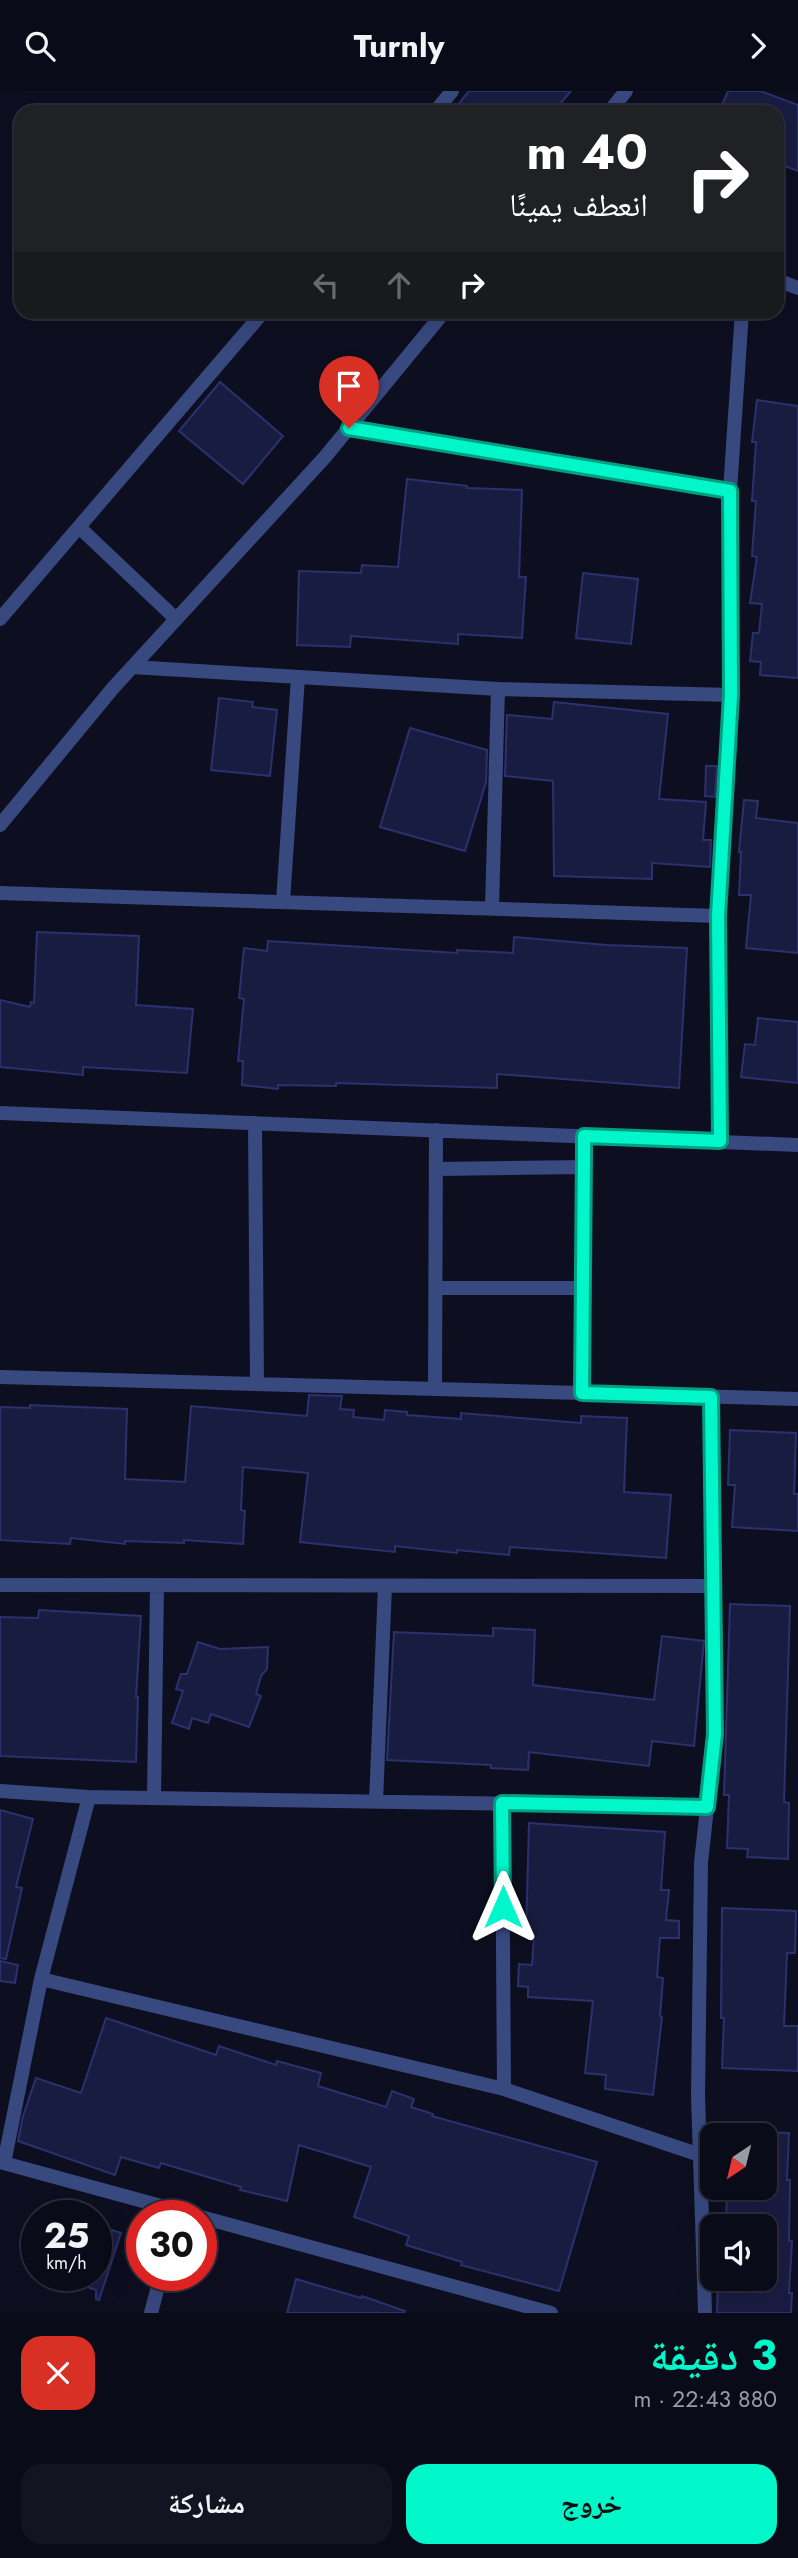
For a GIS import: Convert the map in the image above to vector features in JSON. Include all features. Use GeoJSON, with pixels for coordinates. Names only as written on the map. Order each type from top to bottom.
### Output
{"type":"FeatureCollection","features":[{"type":"Feature","properties":{"kind":"street"},"geometry":{"type":"LineString","coordinates":[[441,105],[452,91]]}},
{"type":"Feature","properties":{"kind":"street"},"geometry":{"type":"LineString","coordinates":[[615,105],[626,91]]}},
{"type":"Feature","properties":{"kind":"street"},"geometry":{"type":"LineString","coordinates":[[0,619],[257,319]]}},
{"type":"Feature","properties":{"kind":"street"},"geometry":{"type":"LineString","coordinates":[[0,825],[132,667],[349,428],[438,319]]}},
{"type":"Feature","properties":{"kind":"street"},"geometry":{"type":"LineString","coordinates":[[720,1141],[718,916],[731,695],[730,491],[741,319]]}},
{"type":"Feature","properties":{"kind":"street"},"geometry":{"type":"LineString","coordinates":[[349,428],[730,491]]}},
{"type":"Feature","properties":{"kind":"street"},"geometry":{"type":"LineString","coordinates":[[79,527],[176,618]]}},
{"type":"Feature","properties":{"kind":"street"},"geometry":{"type":"LineString","coordinates":[[132,667],[498,689],[731,695]]}},
{"type":"Feature","properties":{"kind":"street"},"geometry":{"type":"LineString","coordinates":[[283,902],[298,677]]}},
{"type":"Feature","properties":{"kind":"street"},"geometry":{"type":"LineString","coordinates":[[492,908],[498,689]]}},
{"type":"Feature","properties":{"kind":"street"},"geometry":{"type":"LineString","coordinates":[[0,893],[718,916]]}},
{"type":"Feature","properties":{"kind":"street"},"geometry":{"type":"LineString","coordinates":[[0,1113],[798,1145]]}},
{"type":"Feature","properties":{"kind":"street"},"geometry":{"type":"LineString","coordinates":[[255,1123],[257,1384]]}},
{"type":"Feature","properties":{"kind":"street"},"geometry":{"type":"LineString","coordinates":[[435,1389],[436,1130]]}},
{"type":"Feature","properties":{"kind":"street"},"geometry":{"type":"LineString","coordinates":[[582,1393],[584,1136]]}},
{"type":"Feature","properties":{"kind":"street"},"geometry":{"type":"LineString","coordinates":[[436,1170],[584,1167]]}},
{"type":"Feature","properties":{"kind":"street"},"geometry":{"type":"LineString","coordinates":[[436,1288],[583,1288]]}},
{"type":"Feature","properties":{"kind":"street"},"geometry":{"type":"LineString","coordinates":[[0,1377],[798,1399]]}},
{"type":"Feature","properties":{"kind":"street"},"geometry":{"type":"LineString","coordinates":[[41,1979],[504,2089],[700,2155],[698,2096],[701,1863],[715,1734],[711,1397]]}},
{"type":"Feature","properties":{"kind":"street"},"geometry":{"type":"LineString","coordinates":[[0,1585],[713,1586]]}},
{"type":"Feature","properties":{"kind":"street"},"geometry":{"type":"LineString","coordinates":[[154,1798],[157,1586]]}},
{"type":"Feature","properties":{"kind":"street"},"geometry":{"type":"LineString","coordinates":[[376,1801],[385,1586]]}},
{"type":"Feature","properties":{"kind":"street"},"geometry":{"type":"LineString","coordinates":[[0,1791],[89,1797],[707,1807]]}},
{"type":"Feature","properties":{"kind":"street"},"geometry":{"type":"LineString","coordinates":[[89,1797],[41,1979],[2,2163],[128,2200]]}},
{"type":"Feature","properties":{"kind":"street"},"geometry":{"type":"LineString","coordinates":[[502,1803],[504,2089]]}},
{"type":"Feature","properties":{"kind":"street"},"geometry":{"type":"LineString","coordinates":[[701,2200],[705,2313]]}},
{"type":"Feature","properties":{"kind":"street"},"geometry":{"type":"LineString","coordinates":[[217,2221],[551,2313]]}},
{"type":"Feature","properties":{"kind":"street"},"geometry":{"type":"LineString","coordinates":[[151,2313],[157,2291]]}},
{"type":"Feature","properties":{"kind":"building"},"geometry":{"type":"Polygon","coordinates":[[[469,91],[571,91],[559,105],[458,105],[469,91]]]}},
{"type":"Feature","properties":{"kind":"building"},"geometry":{"type":"Polygon","coordinates":[[[728,91],[760,91],[798,105],[798,171],[784,166],[784,105],[722,105],[728,91]]]}},
{"type":"Feature","properties":{"kind":"building"},"geometry":{"type":"Polygon","coordinates":[[[220,382],[283,436],[243,484],[179,431],[220,382]]]}},
{"type":"Feature","properties":{"kind":"building"},"geometry":{"type":"Polygon","coordinates":[[[757,400],[798,406],[798,678],[760,675],[761,662],[750,661],[753,633],[759,633],[762,604],[750,603],[757,557],[752,556],[756,442],[752,442],[757,400]]]}},
{"type":"Feature","properties":{"kind":"building"},"geometry":{"type":"Polygon","coordinates":[[[407,479],[467,488],[522,490],[519,577],[526,577],[522,638],[458,634],[458,644],[351,636],[350,647],[297,645],[299,571],[361,573],[362,565],[398,567],[407,479]]]}},
{"type":"Feature","properties":{"kind":"building"},"geometry":{"type":"Polygon","coordinates":[[[583,573],[638,579],[631,644],[576,638],[583,573]]]}},
{"type":"Feature","properties":{"kind":"building"},"geometry":{"type":"Polygon","coordinates":[[[219,698],[253,702],[252,707],[277,710],[270,776],[211,770],[219,698]]]}},
{"type":"Feature","properties":{"kind":"building"},"geometry":{"type":"Polygon","coordinates":[[[554,702],[668,714],[659,799],[706,802],[703,840],[711,840],[710,867],[652,863],[652,879],[554,876],[553,781],[505,776],[507,715],[552,719],[554,702]]]}},
{"type":"Feature","properties":{"kind":"building"},"geometry":{"type":"Polygon","coordinates":[[[410,728],[487,750],[486,782],[465,851],[380,827],[410,728]]]}},
{"type":"Feature","properties":{"kind":"building"},"geometry":{"type":"Polygon","coordinates":[[[706,766],[717,766],[715,797],[705,796],[706,766]]]}},
{"type":"Feature","properties":{"kind":"building"},"geometry":{"type":"Polygon","coordinates":[[[744,800],[758,801],[756,818],[798,823],[798,953],[746,948],[751,895],[739,895],[739,852],[744,800]]]}},
{"type":"Feature","properties":{"kind":"building"},"geometry":{"type":"Polygon","coordinates":[[[37,932],[139,936],[136,1005],[193,1009],[187,1073],[83,1067],[83,1075],[0,1067],[0,1000],[30,1007],[31,1002],[34,1003],[37,932]]]}},
{"type":"Feature","properties":{"kind":"building"},"geometry":{"type":"Polygon","coordinates":[[[514,937],[687,948],[679,1088],[497,1074],[497,1088],[336,1083],[336,1086],[278,1085],[278,1089],[242,1085],[243,1061],[238,1061],[244,999],[239,998],[244,948],[267,951],[268,941],[457,953],[457,950],[513,953],[514,937]]]}},
{"type":"Feature","properties":{"kind":"building"},"geometry":{"type":"Polygon","coordinates":[[[758,1018],[798,1022],[798,1083],[741,1077],[745,1044],[755,1045],[758,1018]]]}},
{"type":"Feature","properties":{"kind":"building"},"geometry":{"type":"Polygon","coordinates":[[[309,1395],[342,1396],[340,1409],[354,1410],[353,1417],[384,1420],[385,1410],[407,1412],[407,1415],[461,1419],[461,1413],[581,1423],[581,1416],[627,1418],[624,1492],[671,1495],[666,1558],[510,1547],[509,1555],[395,1546],[395,1552],[300,1542],[308,1473],[243,1467],[243,1544],[184,1540],[184,1543],[125,1541],[125,1544],[71,1538],[70,1544],[0,1540],[0,1407],[30,1408],[30,1405],[127,1409],[125,1479],[185,1482],[191,1406],[307,1416],[309,1395]]]}},
{"type":"Feature","properties":{"kind":"building"},"geometry":{"type":"Polygon","coordinates":[[[730,1430],[796,1433],[794,1494],[798,1494],[798,1531],[732,1527],[735,1485],[728,1485],[730,1430]]]}},
{"type":"Feature","properties":{"kind":"building"},"geometry":{"type":"Polygon","coordinates":[[[730,1604],[790,1606],[784,1802],[789,1803],[788,1859],[747,1857],[748,1849],[727,1848],[729,1795],[724,1795],[730,1604]]]}},
{"type":"Feature","properties":{"kind":"building"},"geometry":{"type":"Polygon","coordinates":[[[39,1610],[141,1616],[136,1697],[136,1762],[0,1756],[0,1617],[38,1618],[39,1610]]]}},
{"type":"Feature","properties":{"kind":"building"},"geometry":{"type":"Polygon","coordinates":[[[493,1628],[535,1630],[533,1685],[654,1700],[662,1636],[704,1641],[694,1746],[652,1741],[649,1766],[529,1752],[528,1770],[491,1768],[491,1765],[387,1760],[394,1632],[493,1636],[493,1628]]]}},
{"type":"Feature","properties":{"kind":"building"},"geometry":{"type":"Polygon","coordinates":[[[198,1642],[220,1649],[268,1647],[267,1669],[261,1676],[256,1694],[261,1696],[249,1727],[211,1714],[208,1723],[192,1718],[189,1729],[172,1723],[183,1691],[176,1689],[181,1674],[187,1674],[198,1642]]]}},
{"type":"Feature","properties":{"kind":"building"},"geometry":{"type":"Polygon","coordinates":[[[0,1810],[33,1819],[16,1887],[22,1888],[6,1959],[0,1958],[0,1810]]]}},
{"type":"Feature","properties":{"kind":"building"},"geometry":{"type":"Polygon","coordinates":[[[529,1823],[665,1832],[661,1890],[669,1890],[666,1920],[679,1921],[679,1938],[660,1938],[657,1977],[663,1978],[662,2017],[653,2095],[605,2089],[606,2075],[585,2073],[593,2001],[528,1997],[528,1987],[518,1986],[519,1964],[532,1965],[534,1935],[526,1935],[529,1823]]]}},
{"type":"Feature","properties":{"kind":"building"},"geometry":{"type":"Polygon","coordinates":[[[722,1908],[796,1911],[795,1953],[787,1953],[784,2026],[798,2026],[798,2071],[722,2068],[722,1908]]]}},
{"type":"Feature","properties":{"kind":"building"},"geometry":{"type":"Polygon","coordinates":[[[0,1961],[18,1965],[15,1983],[0,1981],[0,1961]]]}},
{"type":"Feature","properties":{"kind":"building"},"geometry":{"type":"Polygon","coordinates":[[[106,2018],[216,2055],[219,2046],[276,2065],[277,2061],[321,2073],[318,2086],[386,2107],[392,2091],[414,2099],[411,2107],[433,2114],[432,2116],[597,2162],[559,2291],[461,2265],[462,2262],[406,2245],[409,2236],[354,2217],[371,2167],[299,2145],[287,2201],[240,2190],[241,2187],[161,2163],[159,2168],[121,2157],[115,2175],[18,2141],[36,2078],[81,2093],[106,2018]]]}},
{"type":"Feature","properties":{"kind":"building"},"geometry":{"type":"Polygon","coordinates":[[[777,2132],[789,2133],[787,2180],[790,2180],[789,2241],[792,2241],[789,2293],[792,2293],[791,2313],[717,2313],[718,2291],[777,2291],[777,2214],[726,2214],[727,2200],[777,2200],[777,2132]]]}},
{"type":"Feature","properties":{"kind":"building"},"geometry":{"type":"Polygon","coordinates":[[[112,2230],[121,2233],[112,2260],[112,2230]]]}},
{"type":"Feature","properties":{"kind":"building"},"geometry":{"type":"Polygon","coordinates":[[[296,2279],[361,2298],[362,2296],[405,2311],[287,2313],[296,2279]]]}},
{"type":"Feature","properties":{"kind":"building"},"geometry":{"type":"Polygon","coordinates":[[[96,2291],[102,2291],[99,2300],[96,2299],[96,2291]]]}},
{"type":"Feature","properties":{"kind":"route"},"geometry":{"type":"LineString","coordinates":[[349,428],[730,491],[731,695],[718,916],[720,1141],[584,1136],[582,1393],[711,1397],[715,1734],[707,1807],[502,1803],[503,1907]]}}]}
